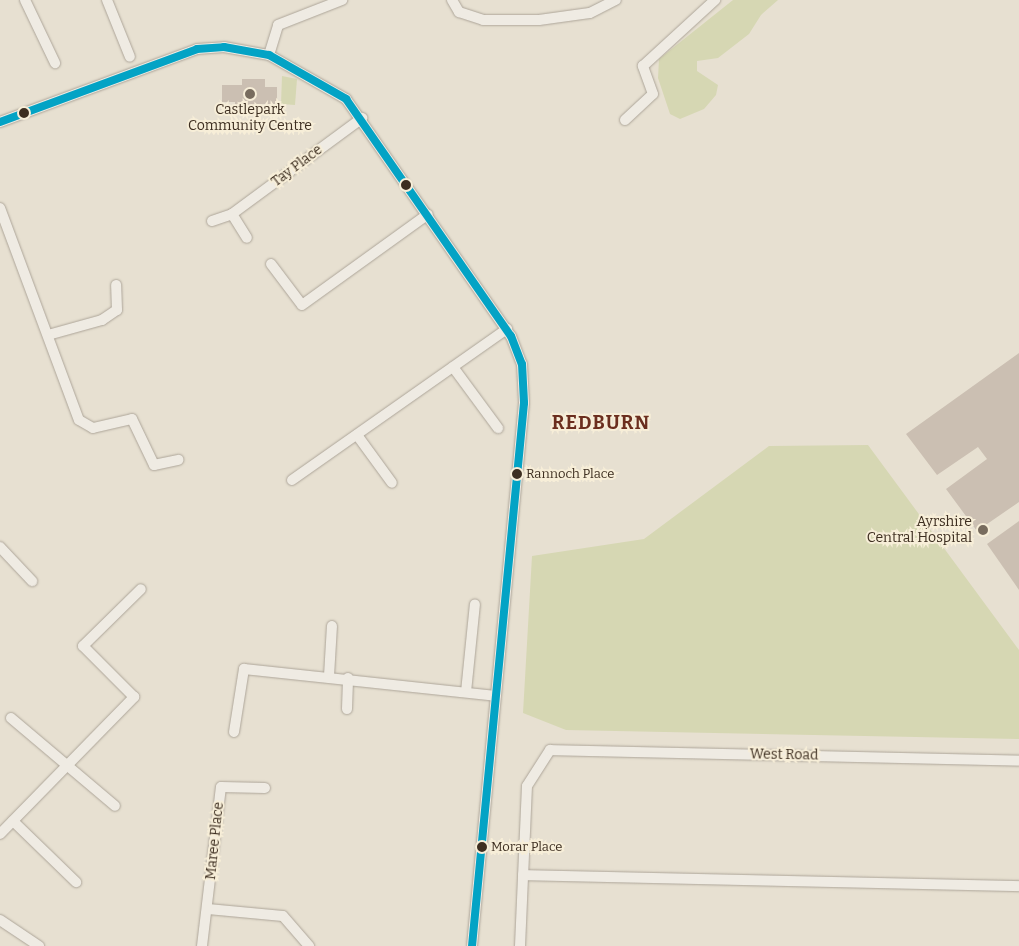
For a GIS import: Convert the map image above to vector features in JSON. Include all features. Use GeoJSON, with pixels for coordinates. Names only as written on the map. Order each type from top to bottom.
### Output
{"type":"FeatureCollection","features":[{"type":"Feature","properties":{"kind":"street"},"geometry":{"type":"LineString","coordinates":[[25,0],[55,63]]}},
{"type":"Feature","properties":{"kind":"street"},"geometry":{"type":"LineString","coordinates":[[107,0],[130,57]]}},
{"type":"Feature","properties":{"kind":"street"},"geometry":{"type":"LineString","coordinates":[[269,55],[278,25],[342,0]]}},
{"type":"Feature","properties":{"kind":"street"},"geometry":{"type":"LineString","coordinates":[[452,0],[459,12],[483,20],[540,20],[590,13],[616,0]]}},
{"type":"Feature","properties":{"kind":"street"},"geometry":{"type":"LineString","coordinates":[[625,120],[653,94],[643,66],[715,0]]}},
{"type":"Feature","properties":{"kind":"street"},"geometry":{"type":"LineString","coordinates":[[0,122],[197,49],[224,47],[269,55],[315,77],[346,99],[362,118],[507,329],[522,364],[524,403],[472,946]]}},
{"type":"Feature","properties":{"kind":"street","name":"Tay Place"},"geometry":{"type":"LineString","coordinates":[[212,221],[232,214],[362,118]]}},
{"type":"Feature","properties":{"kind":"street"},"geometry":{"type":"LineString","coordinates":[[0,208],[79,420],[93,428],[132,419],[154,465],[178,460]]}},
{"type":"Feature","properties":{"kind":"street"},"geometry":{"type":"LineString","coordinates":[[232,214],[248,238]]}},
{"type":"Feature","properties":{"kind":"street"},"geometry":{"type":"LineString","coordinates":[[271,264],[302,305],[428,214]]}},
{"type":"Feature","properties":{"kind":"street"},"geometry":{"type":"LineString","coordinates":[[48,335],[102,320],[117,310],[116,285]]}},
{"type":"Feature","properties":{"kind":"street"},"geometry":{"type":"LineString","coordinates":[[292,480],[507,329]]}},
{"type":"Feature","properties":{"kind":"street"},"geometry":{"type":"LineString","coordinates":[[453,367],[498,428]]}},
{"type":"Feature","properties":{"kind":"street"},"geometry":{"type":"LineString","coordinates":[[357,435],[392,483]]}},
{"type":"Feature","properties":{"kind":"street"},"geometry":{"type":"LineString","coordinates":[[0,547],[32,581]]}},
{"type":"Feature","properties":{"kind":"street"},"geometry":{"type":"LineString","coordinates":[[1,832],[134,697],[83,646],[141,589]]}},
{"type":"Feature","properties":{"kind":"street"},"geometry":{"type":"LineString","coordinates":[[466,692],[475,604]]}},
{"type":"Feature","properties":{"kind":"street"},"geometry":{"type":"LineString","coordinates":[[329,676],[332,626]]}},
{"type":"Feature","properties":{"kind":"street"},"geometry":{"type":"LineString","coordinates":[[234,732],[244,669],[348,678],[496,696]]}},
{"type":"Feature","properties":{"kind":"street"},"geometry":{"type":"LineString","coordinates":[[347,709],[348,678]]}},
{"type":"Feature","properties":{"kind":"street"},"geometry":{"type":"LineString","coordinates":[[11,718],[115,806]]}},
{"type":"Feature","properties":{"kind":"street","name":"West Road"},"geometry":{"type":"LineString","coordinates":[[523,875],[526,786],[550,750],[1019,761]]}},
{"type":"Feature","properties":{"kind":"street","name":"Maree Place"},"geometry":{"type":"LineString","coordinates":[[202,946],[208,909],[221,787],[265,788]]}},
{"type":"Feature","properties":{"kind":"street"},"geometry":{"type":"LineString","coordinates":[[13,821],[76,882]]}},
{"type":"Feature","properties":{"kind":"street"},"geometry":{"type":"LineString","coordinates":[[520,946],[523,875],[1019,886]]}},
{"type":"Feature","properties":{"kind":"street"},"geometry":{"type":"LineString","coordinates":[[208,909],[283,916],[309,946]]}},
{"type":"Feature","properties":{"kind":"street"},"geometry":{"type":"LineString","coordinates":[[0,920],[39,946]]}},
{"type":"Feature","properties":{"kind":"green space"},"geometry":{"type":"Polygon","coordinates":[[[733,0],[778,0],[761,15],[749,34],[718,58],[697,61],[697,71],[718,85],[716,95],[704,109],[680,119],[670,114],[658,78],[659,59],[733,0]]]}},
{"type":"Feature","properties":{"kind":"green space"},"geometry":{"type":"Polygon","coordinates":[[[282,76],[297,79],[295,105],[281,104],[282,76]]]}},
{"type":"Feature","properties":{"kind":"green space"},"geometry":{"type":"Polygon","coordinates":[[[868,445],[1019,650],[1019,739],[566,730],[523,713],[532,556],[644,539],[769,446],[868,445]]]}},
{"type":"Feature","properties":{"kind":"building","name":"Castlepark Community Centre"},"geometry":{"type":"Polygon","coordinates":[[[242,79],[265,79],[265,87],[277,87],[277,104],[261,104],[261,112],[235,112],[235,102],[222,102],[222,85],[242,85],[242,79]]]}},
{"type":"Feature","properties":{"kind":"building"},"geometry":{"type":"Polygon","coordinates":[[[1019,353],[1019,502],[977,531],[946,489],[987,459],[978,447],[937,475],[906,434],[1019,353]]]}},
{"type":"Feature","properties":{"kind":"building"},"geometry":{"type":"Polygon","coordinates":[[[1019,521],[1019,590],[987,544],[1019,521]]]}},
{"type":"Feature","properties":{"kind":"transit line"},"geometry":{"type":"LineString","coordinates":[[0,122],[197,49],[224,47],[269,55],[346,99],[511,336],[522,364],[524,403],[472,946]]}},
{"type":"Feature","properties":{"kind":"place","name":"Castlepark Community Centre"},"geometry":{"type":"Point","coordinates":[250,94]}},
{"type":"Feature","properties":{"kind":"place","name":"Rannoch Place"},"geometry":{"type":"Point","coordinates":[517,474]}},
{"type":"Feature","properties":{"kind":"place","name":"Ayrshire Central Hospital"},"geometry":{"type":"Point","coordinates":[983,530]}},
{"type":"Feature","properties":{"kind":"place","name":"Morar Place"},"geometry":{"type":"Point","coordinates":[482,847]}},
{"type":"Feature","properties":{"kind":"district","name":"REDBURN"},"geometry":{"type":"Point","coordinates":[601,423]}}]}
